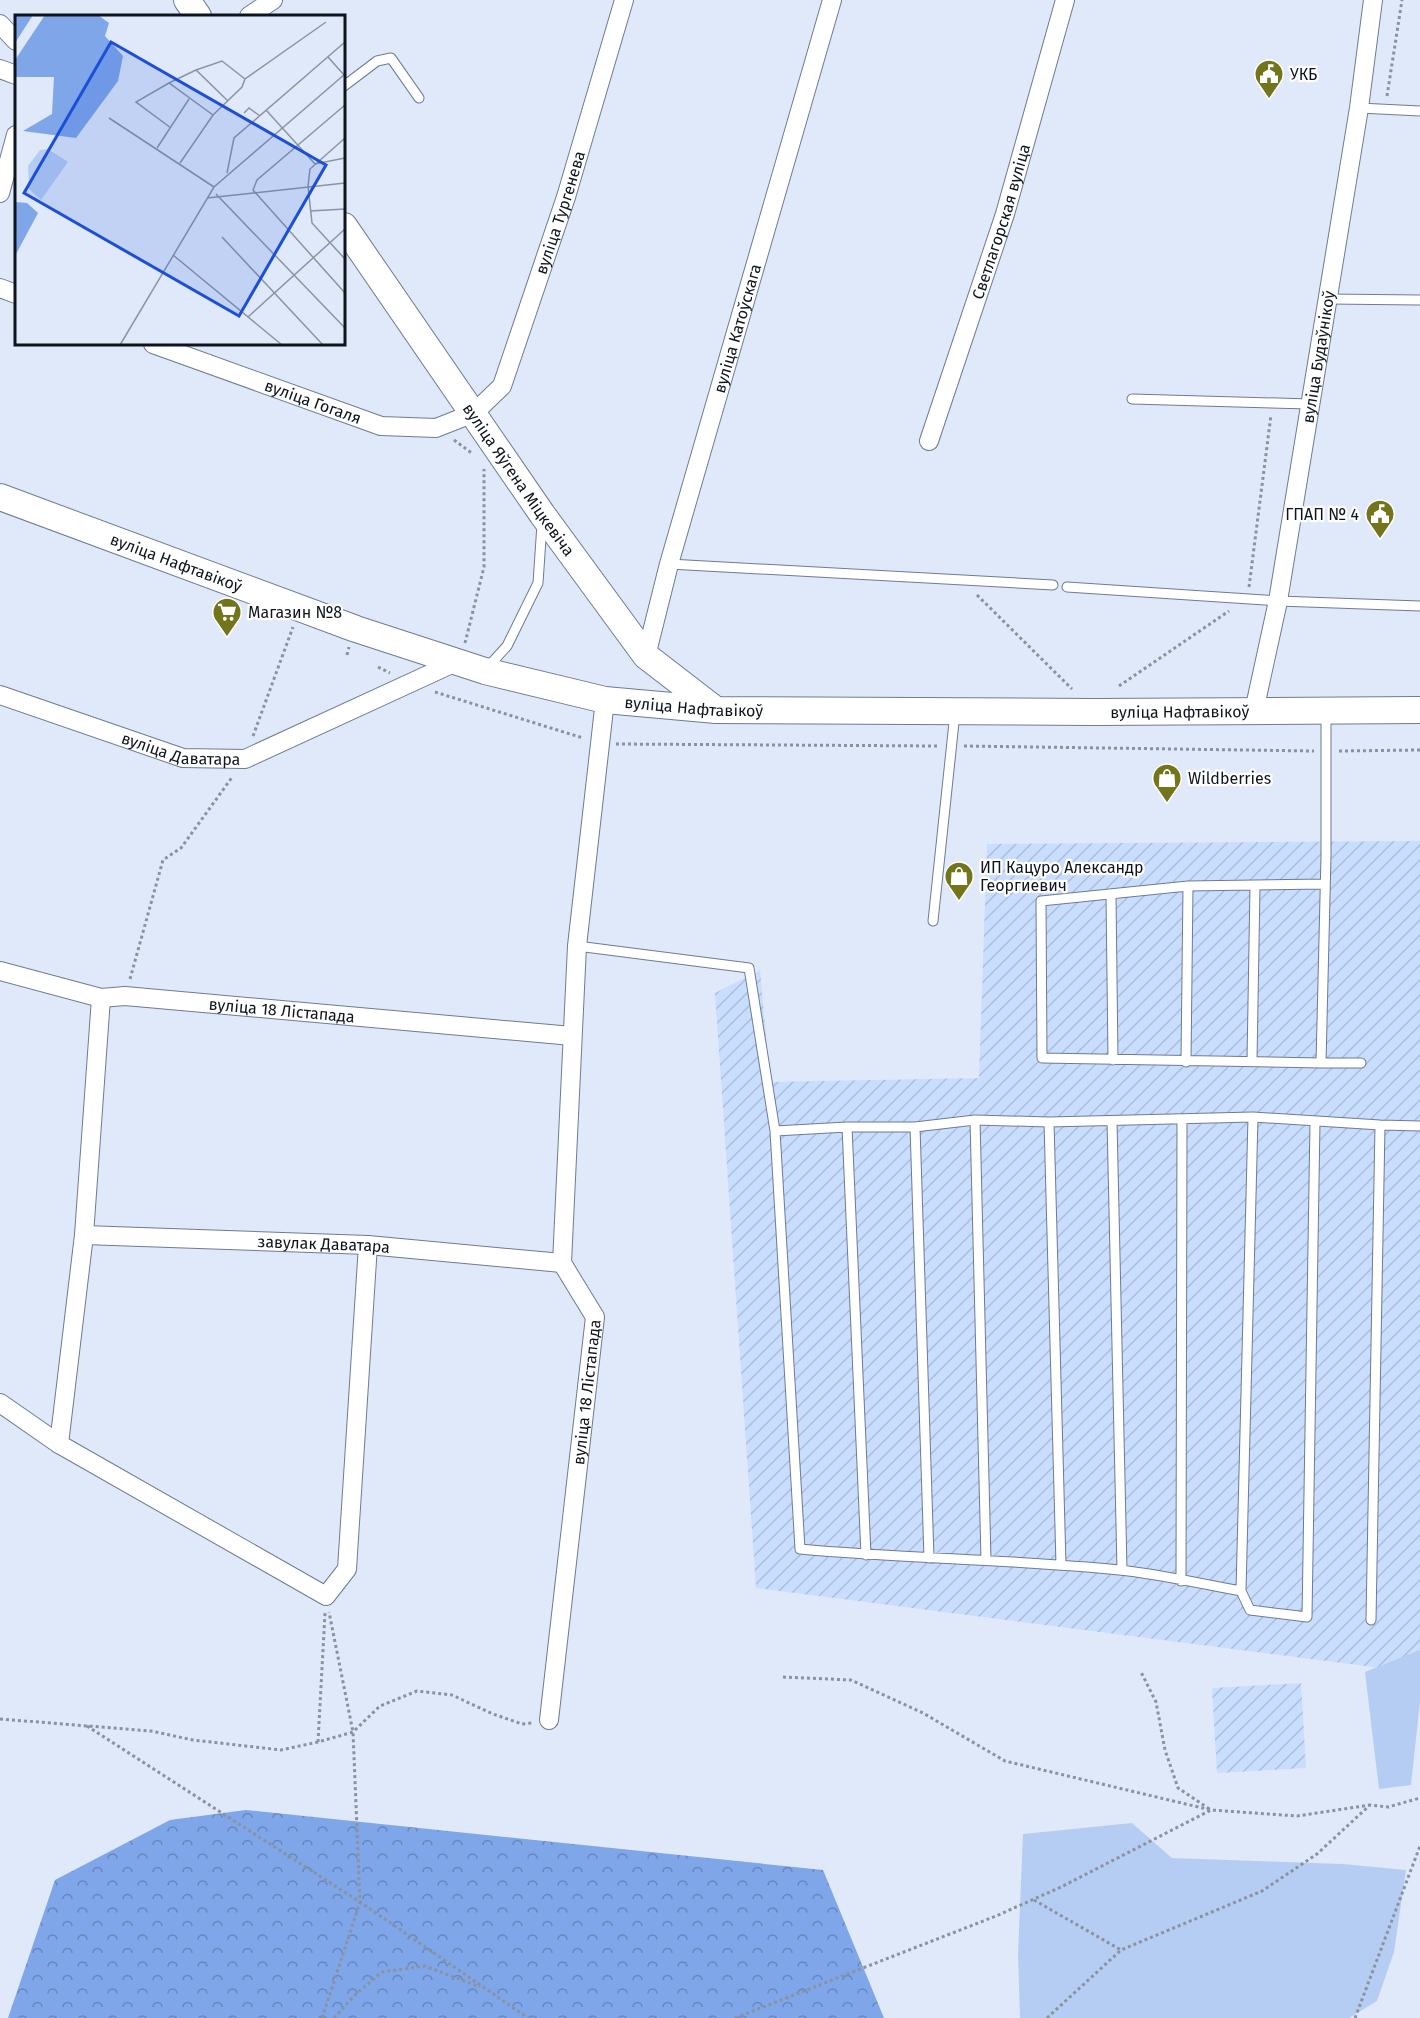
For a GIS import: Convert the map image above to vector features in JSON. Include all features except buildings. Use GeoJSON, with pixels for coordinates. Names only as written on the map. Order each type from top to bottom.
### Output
{"type":"FeatureCollection","features":[{"type":"Feature","properties":{"kind":"street"},"geometry":{"type":"LineString","coordinates":[[187,0],[197,15]]}},
{"type":"Feature","properties":{"kind":"street"},"geometry":{"type":"LineString","coordinates":[[250,15],[273,0]]}},
{"type":"Feature","properties":{"kind":"street","name":"вуліца Тургенева"},"geometry":{"type":"LineString","coordinates":[[474,414],[502,386],[566,197],[624,0]]}},
{"type":"Feature","properties":{"kind":"street","name":"вуліца Катоўскага"},"geometry":{"type":"LineString","coordinates":[[646,656],[669,564],[832,0]]}},
{"type":"Feature","properties":{"kind":"street","name":"Светлагорская вуліца"},"geometry":{"type":"LineString","coordinates":[[928,441],[1005,214],[1065,0]]}},
{"type":"Feature","properties":{"kind":"street","name":"вуліца Будаўнікоў"},"geometry":{"type":"LineString","coordinates":[[1254,711],[1278,601],[1329,299],[1359,108],[1373,0]]}},
{"type":"Feature","properties":{"kind":"street"},"geometry":{"type":"LineString","coordinates":[[0,24],[15,40]]}},
{"type":"Feature","properties":{"kind":"street"},"geometry":{"type":"LineString","coordinates":[[0,69],[15,75]]}},
{"type":"Feature","properties":{"kind":"street"},"geometry":{"type":"LineString","coordinates":[[0,193],[15,139]]}},
{"type":"Feature","properties":{"kind":"street","name":"вуліца Яўгена Міцкевіча"},"geometry":{"type":"LineString","coordinates":[[345,227],[543,514],[646,656],[716,710]]}},
{"type":"Feature","properties":{"kind":"street"},"geometry":{"type":"LineString","coordinates":[[0,288],[15,294]]}},
{"type":"Feature","properties":{"kind":"street","name":"вуліца Гогаля"},"geometry":{"type":"LineString","coordinates":[[156,345],[381,426],[436,428],[474,414]]}},
{"type":"Feature","properties":{"kind":"street","name":"вуліца Нафтавікоў"},"geometry":{"type":"LineString","coordinates":[[0,496],[300,608],[456,662],[605,700],[716,710],[1420,710]]}},
{"type":"Feature","properties":{"kind":"street","name":"вуліца Даватара"},"geometry":{"type":"LineString","coordinates":[[0,695],[183,758],[244,759],[456,662]]}},
{"type":"Feature","properties":{"kind":"street"},"geometry":{"type":"LineString","coordinates":[[562,1263],[577,946],[605,700]]}},
{"type":"Feature","properties":{"kind":"street","name":"вуліца 18 Лістапада"},"geometry":{"type":"LineString","coordinates":[[0,971],[101,998],[125,996],[573,1036]]}},
{"type":"Feature","properties":{"kind":"street"},"geometry":{"type":"LineString","coordinates":[[59,1444],[84,1236],[101,998]]}},
{"type":"Feature","properties":{"kind":"street","name":"завулак Даватара"},"geometry":{"type":"LineString","coordinates":[[84,1236],[368,1245],[562,1263]]}},
{"type":"Feature","properties":{"kind":"street"},"geometry":{"type":"LineString","coordinates":[[0,1403],[59,1444],[326,1596],[347,1569],[368,1245]]}},
{"type":"Feature","properties":{"kind":"street","name":"вуліца 18 Лістапада"},"geometry":{"type":"LineString","coordinates":[[549,1720],[596,1317],[562,1263]]}},
{"type":"Feature","properties":{"kind":"lane"},"geometry":{"type":"LineString","coordinates":[[345,85],[377,61],[391,58],[419,98]]}},
{"type":"Feature","properties":{"kind":"lane"},"geometry":{"type":"LineString","coordinates":[[1359,108],[1420,111]]}},
{"type":"Feature","properties":{"kind":"lane"},"geometry":{"type":"LineString","coordinates":[[1329,299],[1420,300]]}},
{"type":"Feature","properties":{"kind":"lane"},"geometry":{"type":"LineString","coordinates":[[1132,399],[1310,404]]}},
{"type":"Feature","properties":{"kind":"lane"},"geometry":{"type":"LineString","coordinates":[[485,670],[507,646],[538,583],[543,514]]}},
{"type":"Feature","properties":{"kind":"lane"},"geometry":{"type":"LineString","coordinates":[[669,564],[1053,585]]}},
{"type":"Feature","properties":{"kind":"lane"},"geometry":{"type":"LineString","coordinates":[[1067,587],[1278,601],[1420,606]]}},
{"type":"Feature","properties":{"kind":"lane"},"geometry":{"type":"LineString","coordinates":[[933,921],[955,711]]}},
{"type":"Feature","properties":{"kind":"lane"},"geometry":{"type":"LineString","coordinates":[[1321,1063],[1326,711]]}},
{"type":"Feature","properties":{"kind":"lane"},"geometry":{"type":"LineString","coordinates":[[1324,884],[1188,886],[1041,901],[1042,1058],[1361,1063]]}},
{"type":"Feature","properties":{"kind":"lane"},"geometry":{"type":"LineString","coordinates":[[1186,1062],[1188,886]]}},
{"type":"Feature","properties":{"kind":"lane"},"geometry":{"type":"LineString","coordinates":[[1252,1061],[1256,886]]}},
{"type":"Feature","properties":{"kind":"lane"},"geometry":{"type":"LineString","coordinates":[[1111,895],[1113,1060]]}},
{"type":"Feature","properties":{"kind":"lane"},"geometry":{"type":"LineString","coordinates":[[577,946],[749,968],[775,1131],[800,1549],[1122,1570],[1241,1591]]}},
{"type":"Feature","properties":{"kind":"lane"},"geometry":{"type":"LineString","coordinates":[[775,1131],[847,1127],[915,1127],[975,1120],[1049,1122],[1253,1117],[1420,1126]]}},
{"type":"Feature","properties":{"kind":"lane"},"geometry":{"type":"LineString","coordinates":[[1253,1117],[1241,1591],[1250,1610],[1307,1617],[1315,1121]]}},
{"type":"Feature","properties":{"kind":"lane"},"geometry":{"type":"LineString","coordinates":[[1181,1581],[1182,1119]]}},
{"type":"Feature","properties":{"kind":"lane"},"geometry":{"type":"LineString","coordinates":[[975,1120],[986,1560]]}},
{"type":"Feature","properties":{"kind":"lane"},"geometry":{"type":"LineString","coordinates":[[1112,1121],[1122,1570]]}},
{"type":"Feature","properties":{"kind":"lane"},"geometry":{"type":"LineString","coordinates":[[1049,1122],[1061,1565]]}},
{"type":"Feature","properties":{"kind":"lane"},"geometry":{"type":"LineString","coordinates":[[1371,1620],[1380,1125]]}},
{"type":"Feature","properties":{"kind":"lane"},"geometry":{"type":"LineString","coordinates":[[847,1127],[866,1555]]}},
{"type":"Feature","properties":{"kind":"lane"},"geometry":{"type":"LineString","coordinates":[[915,1127],[929,1558]]}},
{"type":"Feature","properties":{"kind":"path"},"geometry":{"type":"LineString","coordinates":[[1385,109],[1402,0]]}},
{"type":"Feature","properties":{"kind":"path"},"geometry":{"type":"LineString","coordinates":[[1119,686],[1247,598],[1273,403]]}},
{"type":"Feature","properties":{"kind":"path"},"geometry":{"type":"LineString","coordinates":[[436,428],[475,455]]}},
{"type":"Feature","properties":{"kind":"path"},"geometry":{"type":"LineString","coordinates":[[456,662],[467,640],[484,567],[484,462]]}},
{"type":"Feature","properties":{"kind":"path"},"geometry":{"type":"LineString","coordinates":[[962,580],[1072,689]]}},
{"type":"Feature","properties":{"kind":"path"},"geometry":{"type":"LineString","coordinates":[[125,996],[163,860],[181,848],[244,759],[300,608]]}},
{"type":"Feature","properties":{"kind":"path"},"geometry":{"type":"LineString","coordinates":[[441,693],[600,744],[1420,750]]}},
{"type":"Feature","properties":{"kind":"path"},"geometry":{"type":"LineString","coordinates":[[322,2018],[360,1902],[352,1732],[326,1596]]}},
{"type":"Feature","properties":{"kind":"path"},"geometry":{"type":"LineString","coordinates":[[318,1742],[326,1596]]}},
{"type":"Feature","properties":{"kind":"path"},"geometry":{"type":"LineString","coordinates":[[1141,1672],[1156,1702],[1165,1750],[1178,1788],[1211,1810]]}},
{"type":"Feature","properties":{"kind":"path"},"geometry":{"type":"LineString","coordinates":[[783,1677],[851,1680],[924,1713],[1005,1761],[1211,1810],[1298,1816],[1370,1805],[1388,1807],[1420,1798]]}},
{"type":"Feature","properties":{"kind":"path"},"geometry":{"type":"LineString","coordinates":[[0,1719],[151,1731],[193,1740],[281,1749],[318,1742],[352,1732],[380,1706],[417,1691],[452,1695],[493,1714],[522,1724],[549,1720]]}},
{"type":"Feature","properties":{"kind":"path"},"geometry":{"type":"LineString","coordinates":[[85,1725],[360,1902],[528,2018]]}},
{"type":"Feature","properties":{"kind":"path"},"geometry":{"type":"LineString","coordinates":[[1047,2018],[1121,1950],[1262,1891],[1317,1854],[1370,1805]]}},
{"type":"Feature","properties":{"kind":"path"},"geometry":{"type":"LineString","coordinates":[[735,2018],[1033,1899],[1211,1810]]}},
{"type":"Feature","properties":{"kind":"path"},"geometry":{"type":"LineString","coordinates":[[1355,2018],[1420,1846]]}},
{"type":"Feature","properties":{"kind":"path"},"geometry":{"type":"LineString","coordinates":[[1033,1899],[1121,1950]]}},
{"type":"Feature","properties":{"kind":"path"},"geometry":{"type":"LineString","coordinates":[[334,2018],[355,1995],[382,1972],[425,1966],[485,1989]]}},
{"type":"Feature","properties":{"kind":"shaded area"},"geometry":{"type":"Polygon","coordinates":[[[1420,841],[1420,1673],[756,1588],[715,993],[760,970],[770,1082],[979,1078],[987,844],[1420,841]]]}},
{"type":"Feature","properties":{"kind":"shaded area"},"geometry":{"type":"Polygon","coordinates":[[[1420,1650],[1420,1702],[1411,1785],[1379,1789],[1365,1672],[1420,1650]]]}},
{"type":"Feature","properties":{"kind":"shaded area"},"geometry":{"type":"Polygon","coordinates":[[[1301,1683],[1306,1768],[1217,1773],[1212,1688],[1301,1683]]]}},
{"type":"Feature","properties":{"kind":"shaded area"},"geometry":{"type":"Polygon","coordinates":[[[1132,1823],[1172,1858],[1343,1864],[1406,1870],[1394,1952],[1377,2001],[1349,2018],[1020,2018],[1018,1954],[1023,1834],[1132,1823]]]}},
{"type":"Feature","properties":{"kind":"green space"},"geometry":{"type":"Polygon","coordinates":[[[246,1810],[823,1870],[884,2018],[8,2018],[55,1880],[170,1820],[246,1810]]]}},
{"type":"Feature","properties":{"kind":"place","name":"УКБ"},"geometry":{"type":"Point","coordinates":[1269,100]}},
{"type":"Feature","properties":{"kind":"place","name":"ГПАП № 4"},"geometry":{"type":"Point","coordinates":[1380,540]}},
{"type":"Feature","properties":{"kind":"place","name":"Магазин №8"},"geometry":{"type":"Point","coordinates":[227,638]}},
{"type":"Feature","properties":{"kind":"place","name":"Wildberries"},"geometry":{"type":"Point","coordinates":[1167,804]}},
{"type":"Feature","properties":{"kind":"place","name":"ИП Кацуро Александр Георгиевич"},"geometry":{"type":"Point","coordinates":[959,902]}}]}
